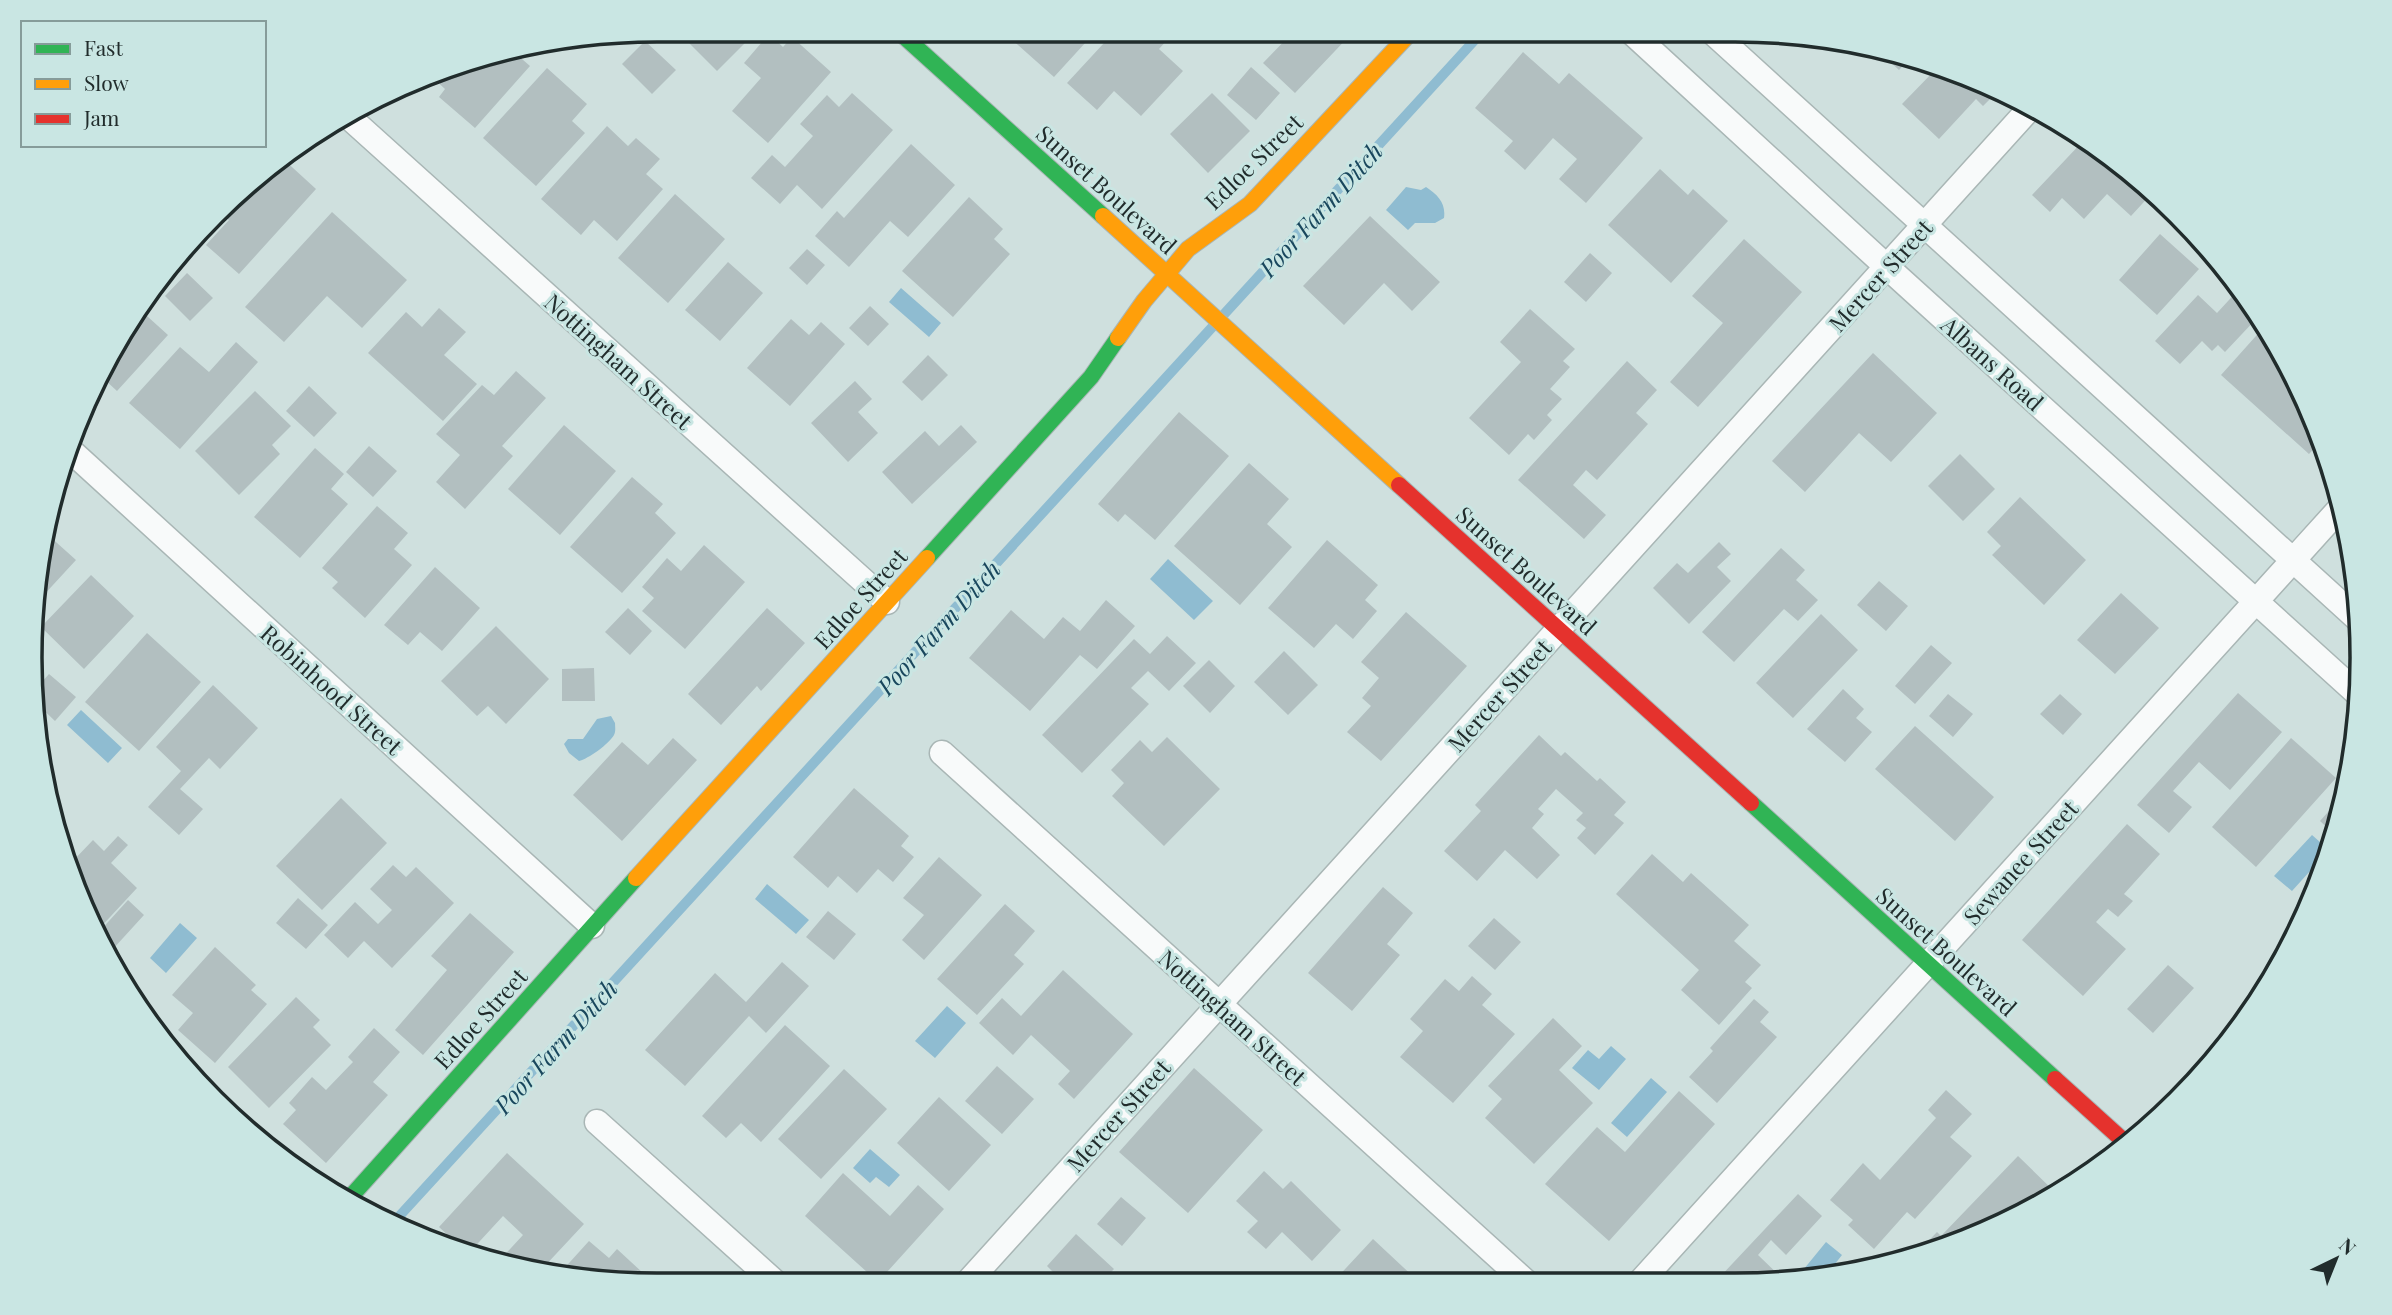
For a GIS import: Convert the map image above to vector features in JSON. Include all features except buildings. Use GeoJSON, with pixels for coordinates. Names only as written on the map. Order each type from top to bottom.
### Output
{"type":"FeatureCollection","features":[{"type":"Feature","properties":{"kind":"street","name":"Sunset Boulevard"},"geometry":{"type":"LineString","coordinates":[[910,42],[2119,1137]]}},
{"type":"Feature","properties":{"kind":"street","name":"Edloe Street"},"geometry":{"type":"LineString","coordinates":[[354,1193],[592,926],[1091,377],[1167,273],[1188,249],[1250,204],[1402,42]]}},
{"type":"Feature","properties":{"kind":"street","name":"Albans Road"},"geometry":{"type":"LineString","coordinates":[[1642,42],[2349,686]]}},
{"type":"Feature","properties":{"kind":"street"},"geometry":{"type":"LineString","coordinates":[[1723,42],[2348,611]]}},
{"type":"Feature","properties":{"kind":"street","name":"Mercer Street"},"geometry":{"type":"LineString","coordinates":[[976,1273],[2024,114]]}},
{"type":"Feature","properties":{"kind":"street","name":"Nottingham Street"},"geometry":{"type":"LineString","coordinates":[[354,122],[887,602]]}},
{"type":"Feature","properties":{"kind":"street","name":"Robinhood Street"},"geometry":{"type":"LineString","coordinates":[[76,456],[592,926]]}},
{"type":"Feature","properties":{"kind":"street","name":"Sewanee Street"},"geometry":{"type":"LineString","coordinates":[[1647,1273],[2333,516]]}},
{"type":"Feature","properties":{"kind":"street","name":"Nottingham Street"},"geometry":{"type":"LineString","coordinates":[[942,753],[1516,1273]]}},
{"type":"Feature","properties":{"kind":"street"},"geometry":{"type":"LineString","coordinates":[[597,1122],[765,1273]]}},
{"type":"Feature","properties":{"kind":"water"},"geometry":{"type":"Polygon","coordinates":[[[1406,187],[1421,190],[1426,187],[1434,193],[1442,204],[1444,218],[1435,223],[1415,223],[1408,230],[1386,210],[1406,187]]]}},
{"type":"Feature","properties":{"kind":"water"},"geometry":{"type":"Polygon","coordinates":[[[901,288],[941,323],[929,337],[889,302],[901,288]]]}},
{"type":"Feature","properties":{"kind":"water"},"geometry":{"type":"Polygon","coordinates":[[[1168,559],[1213,601],[1194,620],[1150,579],[1168,559]]]}},
{"type":"Feature","properties":{"kind":"water"},"geometry":{"type":"Polygon","coordinates":[[[81,710],[122,748],[108,763],[67,725],[81,710]]]}},
{"type":"Feature","properties":{"kind":"water"},"geometry":{"type":"Polygon","coordinates":[[[611,716],[615,723],[615,734],[603,747],[579,761],[569,753],[564,744],[568,739],[583,739],[597,719],[611,716]]]}},
{"type":"Feature","properties":{"kind":"water"},"geometry":{"type":"Polygon","coordinates":[[[2312,835],[2321,843],[2312,869],[2292,891],[2274,876],[2312,835]]]}},
{"type":"Feature","properties":{"kind":"water"},"geometry":{"type":"Polygon","coordinates":[[[767,884],[809,920],[796,934],[755,899],[767,884]]]}},
{"type":"Feature","properties":{"kind":"water"},"geometry":{"type":"Polygon","coordinates":[[[180,923],[197,938],[166,973],[150,958],[180,923]]]}},
{"type":"Feature","properties":{"kind":"water"},"geometry":{"type":"Polygon","coordinates":[[[947,1006],[966,1023],[935,1058],[915,1041],[947,1006]]]}},
{"type":"Feature","properties":{"kind":"water"},"geometry":{"type":"Polygon","coordinates":[[[1611,1046],[1626,1059],[1599,1090],[1572,1068],[1588,1050],[1599,1059],[1611,1046]]]}},
{"type":"Feature","properties":{"kind":"water"},"geometry":{"type":"Polygon","coordinates":[[[1651,1078],[1667,1092],[1627,1137],[1611,1123],[1651,1078]]]}},
{"type":"Feature","properties":{"kind":"water"},"geometry":{"type":"Polygon","coordinates":[[[870,1149],[900,1175],[889,1187],[876,1177],[870,1183],[853,1168],[870,1149]]]}},
{"type":"Feature","properties":{"kind":"water"},"geometry":{"type":"Polygon","coordinates":[[[1826,1242],[1842,1255],[1834,1265],[1804,1269],[1826,1242]]]}},
{"type":"Feature","properties":{"kind":"waterway","name":"Poor Farm Ditch"},"geometry":{"type":"LineString","coordinates":[[399,1216],[1473,42]]}},
{"type":"Feature","properties":{"kind":"traffic: fast"},"geometry":{"type":"LineString","coordinates":[[910,42],[1103,216]]}},
{"type":"Feature","properties":{"kind":"traffic: fast"},"geometry":{"type":"LineString","coordinates":[[927,558],[1091,377],[1118,338]]}},
{"type":"Feature","properties":{"kind":"traffic: fast"},"geometry":{"type":"LineString","coordinates":[[1751,803],[2055,1079]]}},
{"type":"Feature","properties":{"kind":"traffic: fast"},"geometry":{"type":"LineString","coordinates":[[354,1193],[636,878]]}},
{"type":"Feature","properties":{"kind":"traffic: slow"},"geometry":{"type":"LineString","coordinates":[[1118,338],[1144,301],[1188,249],[1250,204],[1402,42]]}},
{"type":"Feature","properties":{"kind":"traffic: slow"},"geometry":{"type":"LineString","coordinates":[[1103,216],[1399,485]]}},
{"type":"Feature","properties":{"kind":"traffic: slow"},"geometry":{"type":"LineString","coordinates":[[636,878],[927,558]]}},
{"type":"Feature","properties":{"kind":"traffic: jam"},"geometry":{"type":"LineString","coordinates":[[1399,485],[1751,803]]}},
{"type":"Feature","properties":{"kind":"traffic: jam"},"geometry":{"type":"LineString","coordinates":[[2055,1079],[2119,1137]]}}]}
